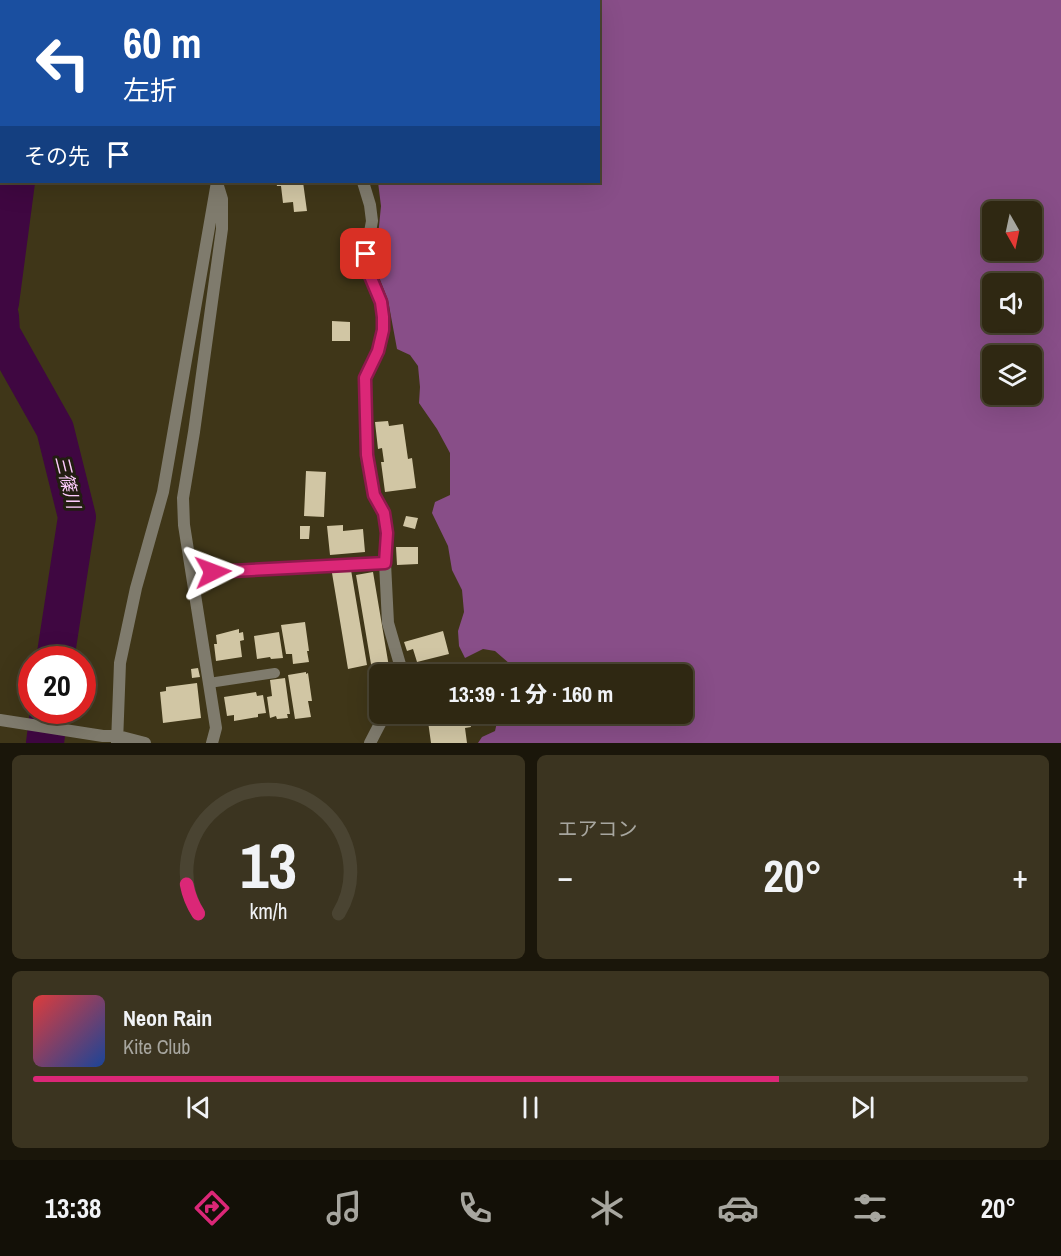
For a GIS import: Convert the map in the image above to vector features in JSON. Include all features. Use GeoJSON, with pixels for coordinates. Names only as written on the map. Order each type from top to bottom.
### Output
{"type":"FeatureCollection","features":[{"type":"Feature","properties":{"kind":"street"},"geometry":{"type":"LineString","coordinates":[[212,743],[216,728],[184,525],[183,498],[222,229],[222,199],[217,183]]}},
{"type":"Feature","properties":{"kind":"street"},"geometry":{"type":"LineString","coordinates":[[118,740],[120,663],[136,588],[163,492],[217,183]]}},
{"type":"Feature","properties":{"kind":"street"},"geometry":{"type":"LineString","coordinates":[[363,183],[372,220],[366,254],[368,271],[381,302],[383,317],[383,330],[378,351],[365,378],[367,455],[374,495],[384,513],[387,533],[385,563],[388,623],[400,664]]}},
{"type":"Feature","properties":{"kind":"street"},"geometry":{"type":"LineString","coordinates":[[0,720],[145,743]]}},
{"type":"Feature","properties":{"kind":"street"},"geometry":{"type":"LineString","coordinates":[[370,743],[380,724]]}},
{"type":"Feature","properties":{"kind":"lane"},"geometry":{"type":"LineString","coordinates":[[192,573],[385,563]]}},
{"type":"Feature","properties":{"kind":"lane"},"geometry":{"type":"LineString","coordinates":[[209,683],[274,673]]}},
{"type":"Feature","properties":{"kind":"shaded area"},"geometry":{"type":"Polygon","coordinates":[[[600,0],[1061,0],[1061,743],[478,743],[482,737],[495,731],[497,724],[693,724],[693,664],[510,664],[495,651],[483,649],[465,658],[459,646],[458,631],[464,612],[462,590],[452,570],[448,546],[432,513],[435,502],[450,495],[450,453],[419,403],[418,366],[410,355],[397,349],[388,300],[375,267],[381,206],[378,183],[600,183],[600,0]]]}},
{"type":"Feature","properties":{"kind":"building"},"geometry":{"type":"Polygon","coordinates":[[[276,183],[303,183],[307,211],[294,212],[293,202],[283,203],[281,186],[277,186],[276,183]]]}},
{"type":"Feature","properties":{"kind":"building"},"geometry":{"type":"Polygon","coordinates":[[[332,321],[350,322],[350,341],[332,341],[332,321]]]}},
{"type":"Feature","properties":{"kind":"building"},"geometry":{"type":"Polygon","coordinates":[[[388,421],[389,426],[403,424],[408,459],[412,458],[416,488],[385,492],[381,462],[384,462],[382,448],[378,449],[375,422],[388,421]]]}},
{"type":"Feature","properties":{"kind":"building"},"geometry":{"type":"Polygon","coordinates":[[[306,471],[326,472],[324,517],[304,516],[306,471]]]}},
{"type":"Feature","properties":{"kind":"building"},"geometry":{"type":"Polygon","coordinates":[[[406,516],[418,518],[415,529],[403,526],[406,516]]]}},
{"type":"Feature","properties":{"kind":"building"},"geometry":{"type":"Polygon","coordinates":[[[343,525],[343,531],[363,529],[365,552],[330,555],[327,526],[343,525]]]}},
{"type":"Feature","properties":{"kind":"building"},"geometry":{"type":"Polygon","coordinates":[[[300,526],[310,526],[309,539],[300,539],[300,526]]]}},
{"type":"Feature","properties":{"kind":"building"},"geometry":{"type":"Polygon","coordinates":[[[396,547],[418,547],[418,564],[397,565],[396,547]]]}},
{"type":"Feature","properties":{"kind":"building"},"geometry":{"type":"Polygon","coordinates":[[[351,570],[367,665],[348,669],[332,573],[351,570]]]}},
{"type":"Feature","properties":{"kind":"building"},"geometry":{"type":"Polygon","coordinates":[[[373,572],[388,664],[371,664],[356,575],[373,572]]]}},
{"type":"Feature","properties":{"kind":"building"},"geometry":{"type":"Polygon","coordinates":[[[305,622],[309,662],[293,664],[292,654],[286,654],[281,625],[305,622]]]}},
{"type":"Feature","properties":{"kind":"building"},"geometry":{"type":"Polygon","coordinates":[[[239,629],[239,633],[243,632],[244,640],[240,641],[242,657],[216,661],[214,644],[217,644],[216,635],[239,629]]]}},
{"type":"Feature","properties":{"kind":"building"},"geometry":{"type":"Polygon","coordinates":[[[443,631],[449,654],[417,662],[413,649],[407,651],[404,642],[443,631]]]}},
{"type":"Feature","properties":{"kind":"building"},"geometry":{"type":"Polygon","coordinates":[[[279,632],[283,658],[257,659],[254,636],[279,632]]]}},
{"type":"Feature","properties":{"kind":"building"},"geometry":{"type":"Polygon","coordinates":[[[198,668],[200,677],[192,678],[191,669],[198,668]]]}},
{"type":"Feature","properties":{"kind":"building"},"geometry":{"type":"Polygon","coordinates":[[[306,672],[312,701],[308,701],[311,717],[295,719],[288,675],[306,672]]]}},
{"type":"Feature","properties":{"kind":"building"},"geometry":{"type":"Polygon","coordinates":[[[285,678],[290,714],[287,714],[288,718],[277,719],[276,716],[270,718],[267,697],[272,696],[270,680],[285,678]]]}},
{"type":"Feature","properties":{"kind":"building"},"geometry":{"type":"Polygon","coordinates":[[[197,683],[201,718],[163,723],[160,692],[166,691],[166,687],[197,683]]]}},
{"type":"Feature","properties":{"kind":"building"},"geometry":{"type":"Polygon","coordinates":[[[256,692],[257,696],[263,695],[266,713],[258,714],[258,717],[234,721],[234,715],[227,716],[224,697],[256,692]]]}},
{"type":"Feature","properties":{"kind":"building"},"geometry":{"type":"Polygon","coordinates":[[[428,724],[471,724],[471,727],[465,728],[467,743],[431,743],[428,724]]]}},
{"type":"Feature","properties":{"kind":"waterway","name":"三篠川"},"geometry":{"type":"LineString","coordinates":[[0,303],[16,183]]}},
{"type":"Feature","properties":{"kind":"waterway","name":"三篠川"},"geometry":{"type":"LineString","coordinates":[[0,316],[1,333],[55,429],[77,517],[57,646]]}},
{"type":"Feature","properties":{"kind":"waterway","name":"三篠川"},"geometry":{"type":"LineString","coordinates":[[45,743],[47,724]]}},
{"type":"Feature","properties":{"kind":"route"},"geometry":{"type":"LineString","coordinates":[[213,572],[385,563],[387,533],[384,513],[374,495],[367,455],[365,378],[378,351],[383,330],[383,317],[381,302],[368,271],[366,254]]}}]}
